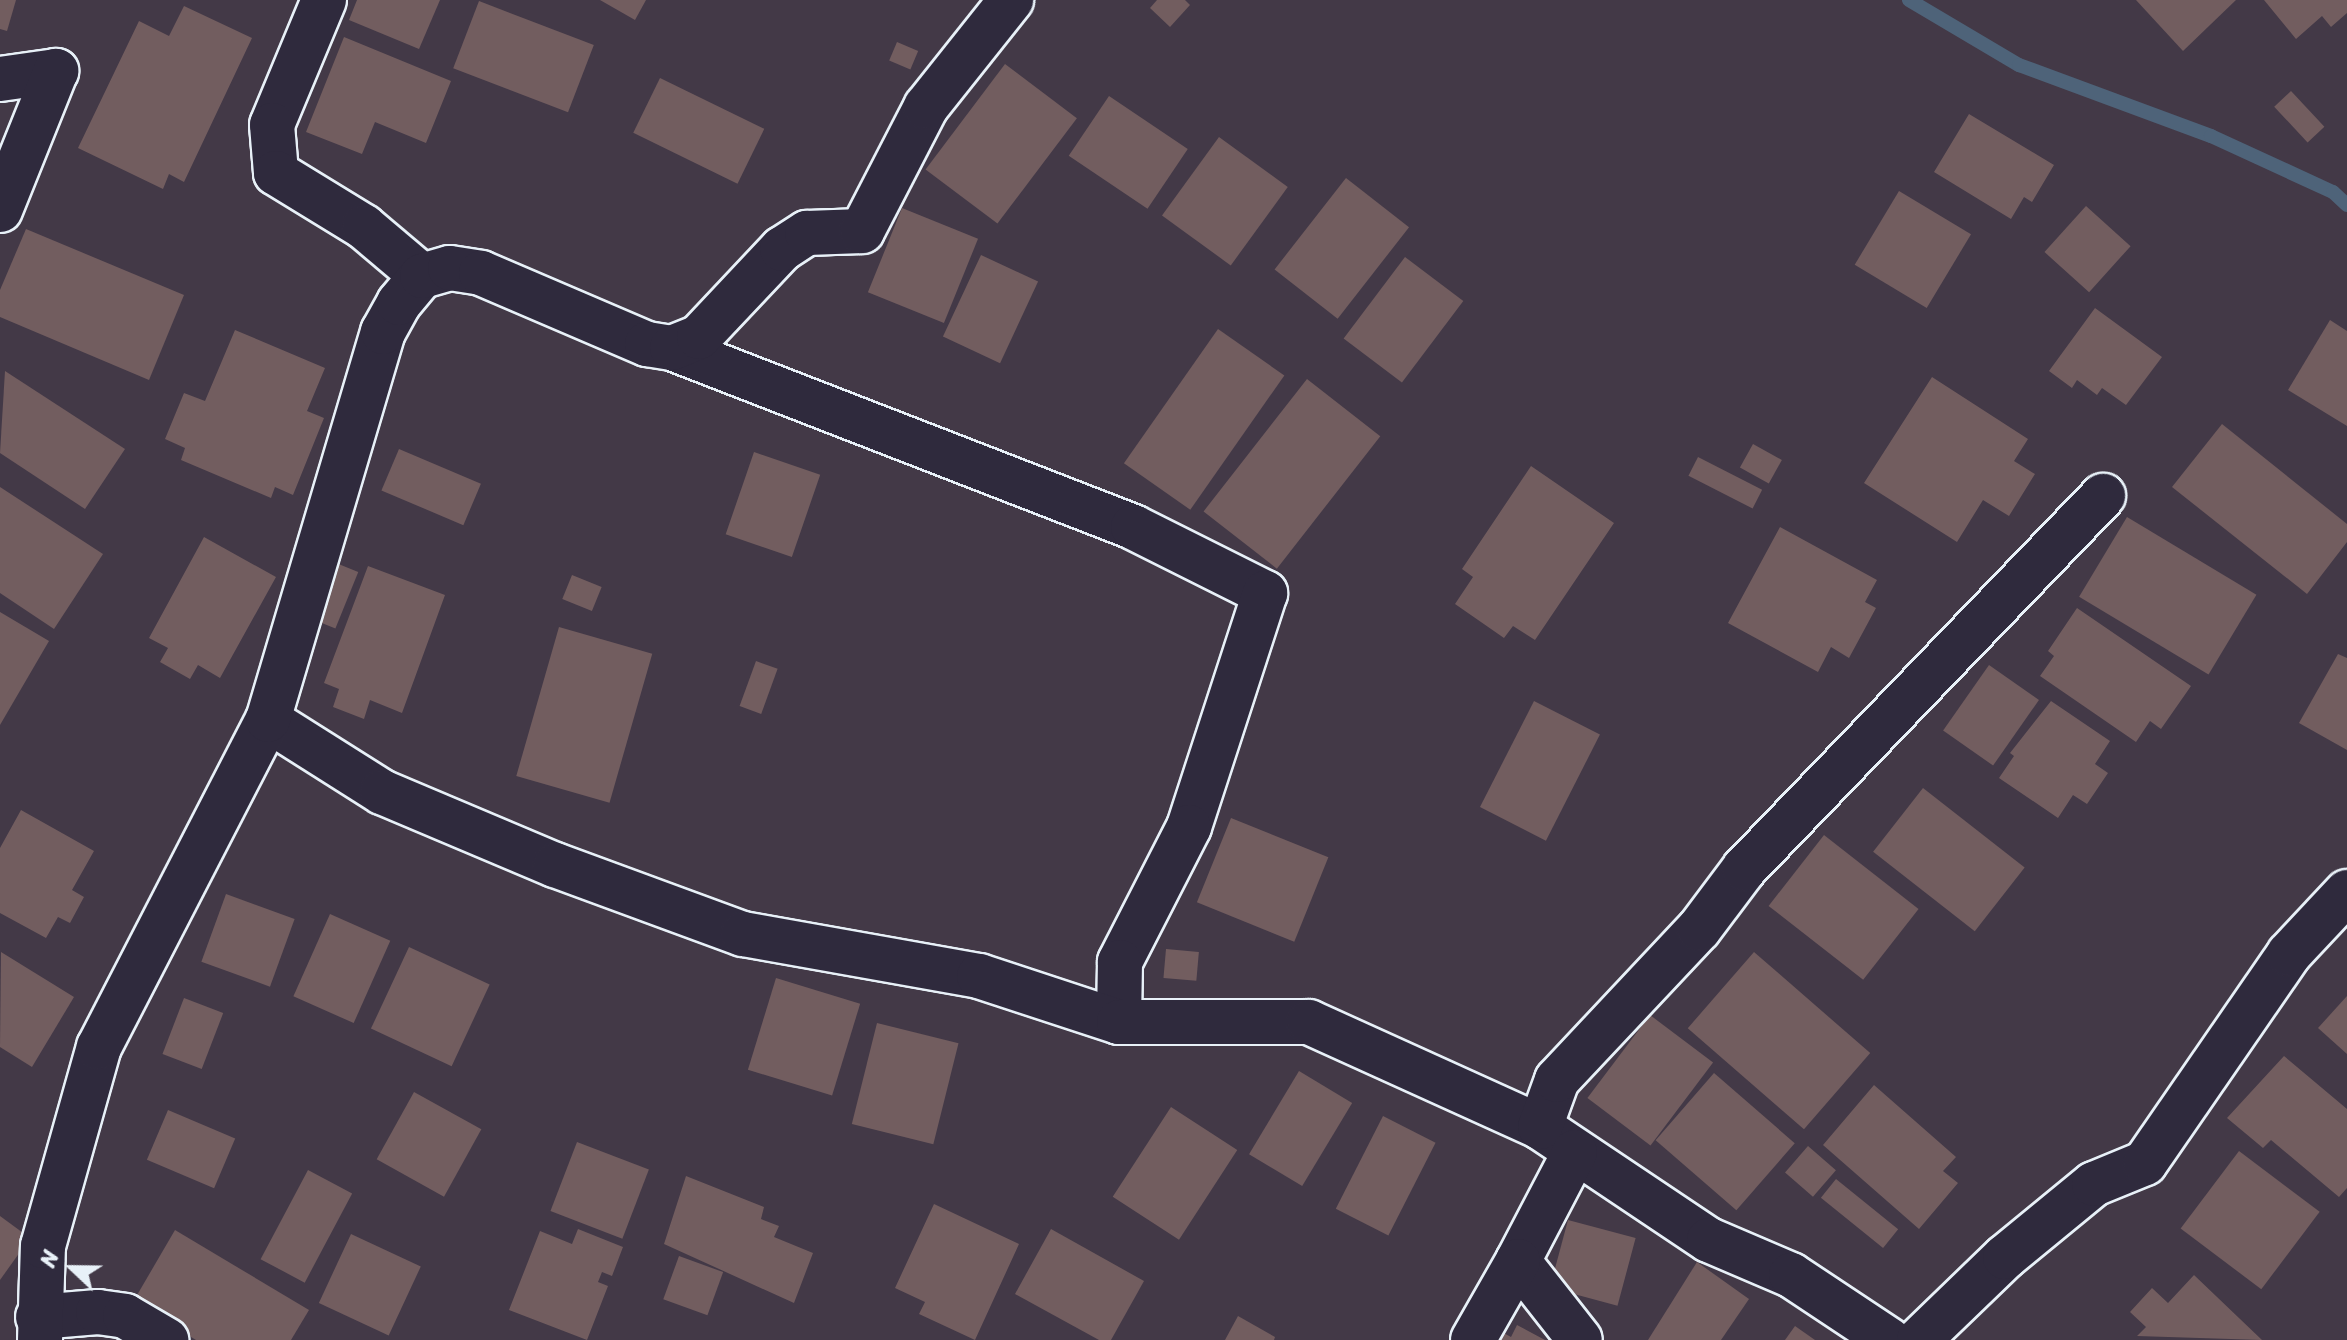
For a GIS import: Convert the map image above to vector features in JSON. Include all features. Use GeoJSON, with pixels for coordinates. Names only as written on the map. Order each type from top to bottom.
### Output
{"type":"FeatureCollection","features":[{"type":"Feature","properties":{"kind":"street"},"geometry":{"type":"LineString","coordinates":[[324,0],[272,125],[276,173],[364,227],[422,276]]}},
{"type":"Feature","properties":{"kind":"street"},"geometry":{"type":"LineString","coordinates":[[672,348],[699,337],[782,249],[807,233],[862,231],[926,107],[1011,0]]}},
{"type":"Feature","properties":{"kind":"street"},"geometry":{"type":"LineString","coordinates":[[0,79],[56,71],[0,210]]}},
{"type":"Feature","properties":{"kind":"street"},"geometry":{"type":"LineString","coordinates":[[166,1340],[125,1316],[39,1329],[43,1246],[99,1047],[268,720],[383,332],[422,276],[450,268],[481,273],[647,344],[672,348],[1133,527],[1265,593],[1189,827],[1120,962],[1119,1022]]}},
{"type":"Feature","properties":{"kind":"street"},"geometry":{"type":"LineString","coordinates":[[1540,1127],[1557,1080],[1699,929],[1744,869],[2103,496]]}},
{"type":"Feature","properties":{"kind":"street"},"geometry":{"type":"LineString","coordinates":[[268,720],[382,792],[555,865],[743,934],[979,976],[1119,1022],[1309,1022],[1540,1127],[1709,1240],[1791,1275],[1889,1340]]}},
{"type":"Feature","properties":{"kind":"street"},"geometry":{"type":"LineString","coordinates":[[1919,1340],[2005,1257],[2094,1184],[2145,1163],[2289,954],[2347,892]]}},
{"type":"Feature","properties":{"kind":"street"},"geometry":{"type":"LineString","coordinates":[[1473,1340],[1575,1152]]}},
{"type":"Feature","properties":{"kind":"street"},"geometry":{"type":"LineString","coordinates":[[1518,1261],[1580,1340]]}},
{"type":"Feature","properties":{"kind":"building"},"geometry":{"type":"Polygon","coordinates":[[[0,0],[16,0],[7,31],[0,29],[0,0]]]}},
{"type":"Feature","properties":{"kind":"building"},"geometry":{"type":"Polygon","coordinates":[[[357,0],[440,0],[419,49],[349,20],[357,0]]]}},
{"type":"Feature","properties":{"kind":"building"},"geometry":{"type":"Polygon","coordinates":[[[600,0],[646,0],[635,20],[600,0]]]}},
{"type":"Feature","properties":{"kind":"building"},"geometry":{"type":"Polygon","coordinates":[[[1157,0],[1185,0],[1190,5],[1170,27],[1150,8],[1157,0]]]}},
{"type":"Feature","properties":{"kind":"building"},"geometry":{"type":"Polygon","coordinates":[[[2136,0],[2236,0],[2183,51],[2136,0]]]}},
{"type":"Feature","properties":{"kind":"building"},"geometry":{"type":"Polygon","coordinates":[[[2264,0],[2347,0],[2347,13],[2331,27],[2322,16],[2296,39],[2264,0]]]}},
{"type":"Feature","properties":{"kind":"building"},"geometry":{"type":"Polygon","coordinates":[[[479,1],[594,45],[568,112],[453,68],[479,1]]]}},
{"type":"Feature","properties":{"kind":"building"},"geometry":{"type":"Polygon","coordinates":[[[184,6],[252,38],[184,182],[169,174],[163,189],[78,148],[139,21],[169,36],[184,6]]]}},
{"type":"Feature","properties":{"kind":"building"},"geometry":{"type":"Polygon","coordinates":[[[344,37],[451,81],[426,143],[375,122],[362,154],[306,132],[344,37]]]}},
{"type":"Feature","properties":{"kind":"building"},"geometry":{"type":"Polygon","coordinates":[[[897,42],[918,51],[910,69],[889,60],[897,42]]]}},
{"type":"Feature","properties":{"kind":"building"},"geometry":{"type":"Polygon","coordinates":[[[1005,64],[1077,118],[997,224],[926,169],[1005,64]]]}},
{"type":"Feature","properties":{"kind":"building"},"geometry":{"type":"Polygon","coordinates":[[[660,78],[764,129],[738,184],[633,133],[660,78]]]}},
{"type":"Feature","properties":{"kind":"building"},"geometry":{"type":"Polygon","coordinates":[[[2291,91],[2324,127],[2308,143],[2274,107],[2291,91]]]}},
{"type":"Feature","properties":{"kind":"building"},"geometry":{"type":"Polygon","coordinates":[[[1109,96],[1188,149],[1147,209],[1069,156],[1109,96]]]}},
{"type":"Feature","properties":{"kind":"building"},"geometry":{"type":"Polygon","coordinates":[[[1969,114],[2054,165],[2032,202],[2024,197],[2011,219],[1934,172],[1969,114]]]}},
{"type":"Feature","properties":{"kind":"building"},"geometry":{"type":"Polygon","coordinates":[[[1219,137],[1288,187],[1231,265],[1162,215],[1219,137]]]}},
{"type":"Feature","properties":{"kind":"building"},"geometry":{"type":"Polygon","coordinates":[[[1346,178],[1409,227],[1338,319],[1275,269],[1346,178]]]}},
{"type":"Feature","properties":{"kind":"building"},"geometry":{"type":"Polygon","coordinates":[[[1899,191],[1971,234],[1927,308],[1855,265],[1899,191]]]}},
{"type":"Feature","properties":{"kind":"building"},"geometry":{"type":"Polygon","coordinates":[[[2086,206],[2131,246],[2089,292],[2045,252],[2086,206]]]}},
{"type":"Feature","properties":{"kind":"building"},"geometry":{"type":"Polygon","coordinates":[[[902,208],[978,239],[944,323],[868,292],[902,208]]]}},
{"type":"Feature","properties":{"kind":"building"},"geometry":{"type":"Polygon","coordinates":[[[26,229],[184,295],[149,380],[0,317],[0,290],[26,229]]]}},
{"type":"Feature","properties":{"kind":"building"},"geometry":{"type":"Polygon","coordinates":[[[981,255],[1038,282],[1000,363],[943,337],[981,255]]]}},
{"type":"Feature","properties":{"kind":"building"},"geometry":{"type":"Polygon","coordinates":[[[1405,257],[1463,301],[1402,382],[1344,338],[1405,257]]]}},
{"type":"Feature","properties":{"kind":"building"},"geometry":{"type":"Polygon","coordinates":[[[2095,308],[2162,357],[2126,405],[2102,388],[2097,395],[2077,380],[2072,388],[2049,371],[2095,308]]]}},
{"type":"Feature","properties":{"kind":"building"},"geometry":{"type":"Polygon","coordinates":[[[2330,320],[2347,331],[2347,426],[2288,390],[2330,320]]]}},
{"type":"Feature","properties":{"kind":"building"},"geometry":{"type":"Polygon","coordinates":[[[1218,329],[1284,375],[1190,510],[1124,463],[1218,329]]]}},
{"type":"Feature","properties":{"kind":"building"},"geometry":{"type":"Polygon","coordinates":[[[235,330],[325,368],[307,411],[324,418],[293,495],[275,487],[271,498],[181,460],[185,448],[165,439],[184,393],[205,401],[235,330]]]}},
{"type":"Feature","properties":{"kind":"building"},"geometry":{"type":"Polygon","coordinates":[[[5,371],[125,449],[85,509],[0,453],[5,371]]]}},
{"type":"Feature","properties":{"kind":"building"},"geometry":{"type":"Polygon","coordinates":[[[1932,377],[2028,439],[2014,461],[2035,474],[2009,516],[1983,500],[1957,542],[1864,483],[1932,377]]]}},
{"type":"Feature","properties":{"kind":"building"},"geometry":{"type":"Polygon","coordinates":[[[1307,379],[1380,436],[1277,569],[1204,511],[1307,379]]]}},
{"type":"Feature","properties":{"kind":"building"},"geometry":{"type":"Polygon","coordinates":[[[2222,424],[2347,524],[2347,542],[2307,594],[2172,487],[2222,424]]]}},
{"type":"Feature","properties":{"kind":"building"},"geometry":{"type":"Polygon","coordinates":[[[1753,444],[1782,460],[1769,484],[1740,468],[1753,444]]]}},
{"type":"Feature","properties":{"kind":"building"},"geometry":{"type":"Polygon","coordinates":[[[399,449],[481,484],[463,525],[381,490],[399,449]]]}},
{"type":"Feature","properties":{"kind":"building"},"geometry":{"type":"Polygon","coordinates":[[[754,452],[820,475],[792,557],[726,534],[754,452]]]}},
{"type":"Feature","properties":{"kind":"building"},"geometry":{"type":"Polygon","coordinates":[[[1698,457],[1762,490],[1753,508],[1688,476],[1698,457]]]}},
{"type":"Feature","properties":{"kind":"building"},"geometry":{"type":"Polygon","coordinates":[[[1531,466],[1614,523],[1535,640],[1513,626],[1504,638],[1455,604],[1473,577],[1462,569],[1531,466]]]}},
{"type":"Feature","properties":{"kind":"building"},"geometry":{"type":"Polygon","coordinates":[[[0,487],[103,554],[54,629],[0,593],[0,487]]]}},
{"type":"Feature","properties":{"kind":"building"},"geometry":{"type":"Polygon","coordinates":[[[2127,517],[2256,595],[2209,674],[2079,597],[2127,517]]]}},
{"type":"Feature","properties":{"kind":"building"},"geometry":{"type":"Polygon","coordinates":[[[1780,527],[1877,580],[1865,602],[1876,608],[1849,658],[1831,647],[1818,672],[1728,623],[1780,527]]]}},
{"type":"Feature","properties":{"kind":"building"},"geometry":{"type":"Polygon","coordinates":[[[204,537],[276,577],[220,678],[198,665],[190,679],[160,662],[168,648],[149,638],[204,537]]]}},
{"type":"Feature","properties":{"kind":"building"},"geometry":{"type":"Polygon","coordinates":[[[336,563],[358,572],[335,629],[313,620],[336,563]]]}},
{"type":"Feature","properties":{"kind":"building"},"geometry":{"type":"Polygon","coordinates":[[[368,566],[445,595],[402,713],[370,700],[364,719],[333,707],[339,689],[324,683],[368,566]]]}},
{"type":"Feature","properties":{"kind":"building"},"geometry":{"type":"Polygon","coordinates":[[[572,575],[602,587],[592,611],[562,599],[572,575]]]}},
{"type":"Feature","properties":{"kind":"building"},"geometry":{"type":"Polygon","coordinates":[[[2077,608],[2191,686],[2161,729],[2150,721],[2136,742],[2040,676],[2054,656],[2048,651],[2077,608]]]}},
{"type":"Feature","properties":{"kind":"building"},"geometry":{"type":"Polygon","coordinates":[[[0,612],[49,641],[0,725],[0,612]]]}},
{"type":"Feature","properties":{"kind":"building"},"geometry":{"type":"Polygon","coordinates":[[[559,627],[652,654],[610,803],[516,776],[559,627]]]}},
{"type":"Feature","properties":{"kind":"building"},"geometry":{"type":"Polygon","coordinates":[[[2338,654],[2347,658],[2347,750],[2299,723],[2338,654]]]}},
{"type":"Feature","properties":{"kind":"building"},"geometry":{"type":"Polygon","coordinates":[[[756,661],[778,669],[761,714],[740,706],[756,661]]]}},
{"type":"Feature","properties":{"kind":"building"},"geometry":{"type":"Polygon","coordinates":[[[1989,665],[2039,700],[1993,766],[1943,731],[1989,665]]]}},
{"type":"Feature","properties":{"kind":"building"},"geometry":{"type":"Polygon","coordinates":[[[1534,701],[1600,735],[1546,841],[1480,807],[1534,701]]]}},
{"type":"Feature","properties":{"kind":"building"},"geometry":{"type":"Polygon","coordinates":[[[2051,701],[2110,741],[2095,764],[2108,773],[2087,804],[2073,795],[2058,818],[1999,778],[2014,756],[2010,753],[2051,701]]]}},
{"type":"Feature","properties":{"kind":"building"},"geometry":{"type":"Polygon","coordinates":[[[1923,788],[2025,867],[1975,931],[1873,852],[1923,788]]]}},
{"type":"Feature","properties":{"kind":"building"},"geometry":{"type":"Polygon","coordinates":[[[21,810],[94,851],[72,890],[84,897],[70,923],[58,917],[46,938],[0,913],[0,848],[21,810]]]}},
{"type":"Feature","properties":{"kind":"building"},"geometry":{"type":"Polygon","coordinates":[[[1231,818],[1328,857],[1294,942],[1197,902],[1231,818]]]}},
{"type":"Feature","properties":{"kind":"building"},"geometry":{"type":"Polygon","coordinates":[[[1824,835],[1919,909],[1863,980],[1769,906],[1824,835]]]}},
{"type":"Feature","properties":{"kind":"building"},"geometry":{"type":"Polygon","coordinates":[[[226,894],[295,919],[270,987],[201,962],[226,894]]]}},
{"type":"Feature","properties":{"kind":"building"},"geometry":{"type":"Polygon","coordinates":[[[330,914],[390,941],[354,1023],[293,996],[330,914]]]}},
{"type":"Feature","properties":{"kind":"building"},"geometry":{"type":"Polygon","coordinates":[[[409,947],[490,985],[452,1066],[371,1029],[409,947]]]}},
{"type":"Feature","properties":{"kind":"building"},"geometry":{"type":"Polygon","coordinates":[[[1166,949],[1199,952],[1196,981],[1163,978],[1166,949]]]}},
{"type":"Feature","properties":{"kind":"building"},"geometry":{"type":"Polygon","coordinates":[[[1,952],[74,997],[32,1067],[0,1047],[1,952]]]}},
{"type":"Feature","properties":{"kind":"building"},"geometry":{"type":"Polygon","coordinates":[[[1754,952],[1870,1053],[1804,1129],[1688,1028],[1754,952]]]}},
{"type":"Feature","properties":{"kind":"building"},"geometry":{"type":"Polygon","coordinates":[[[776,978],[860,1004],[832,1096],[748,1070],[776,978]]]}},
{"type":"Feature","properties":{"kind":"building"},"geometry":{"type":"Polygon","coordinates":[[[2347,996],[2347,1054],[2318,1028],[2347,996]]]}},
{"type":"Feature","properties":{"kind":"building"},"geometry":{"type":"Polygon","coordinates":[[[184,998],[223,1013],[202,1069],[162,1054],[184,998]]]}},
{"type":"Feature","properties":{"kind":"building"},"geometry":{"type":"Polygon","coordinates":[[[1650,1015],[1713,1063],[1651,1146],[1587,1098],[1650,1015]]]}},
{"type":"Feature","properties":{"kind":"building"},"geometry":{"type":"Polygon","coordinates":[[[877,1023],[959,1043],[933,1144],[852,1124],[877,1023]]]}},
{"type":"Feature","properties":{"kind":"building"},"geometry":{"type":"Polygon","coordinates":[[[2284,1056],[2347,1109],[2347,1188],[2339,1197],[2271,1140],[2263,1148],[2227,1118],[2284,1056]]]}},
{"type":"Feature","properties":{"kind":"building"},"geometry":{"type":"Polygon","coordinates":[[[1299,1071],[1352,1103],[1302,1186],[1249,1154],[1299,1071]]]}},
{"type":"Feature","properties":{"kind":"building"},"geometry":{"type":"Polygon","coordinates":[[[1714,1073],[1795,1143],[1736,1210],[1656,1140],[1714,1073]]]}},
{"type":"Feature","properties":{"kind":"building"},"geometry":{"type":"Polygon","coordinates":[[[1874,1085],[1956,1157],[1943,1171],[1958,1183],[1919,1229],[1823,1145],[1874,1085]]]}},
{"type":"Feature","properties":{"kind":"building"},"geometry":{"type":"Polygon","coordinates":[[[414,1092],[481,1129],[444,1197],[377,1159],[414,1092]]]}},
{"type":"Feature","properties":{"kind":"building"},"geometry":{"type":"Polygon","coordinates":[[[1171,1107],[1237,1150],[1179,1240],[1113,1197],[1171,1107]]]}},
{"type":"Feature","properties":{"kind":"building"},"geometry":{"type":"Polygon","coordinates":[[[168,1110],[235,1139],[214,1188],[147,1160],[168,1110]]]}},
{"type":"Feature","properties":{"kind":"building"},"geometry":{"type":"Polygon","coordinates":[[[1383,1116],[1436,1143],[1388,1235],[1336,1209],[1383,1116]]]}},
{"type":"Feature","properties":{"kind":"building"},"geometry":{"type":"Polygon","coordinates":[[[577,1142],[649,1170],[622,1239],[550,1211],[577,1142]]]}},
{"type":"Feature","properties":{"kind":"building"},"geometry":{"type":"Polygon","coordinates":[[[1808,1146],[1836,1170],[1813,1197],[1785,1172],[1808,1146]]]}},
{"type":"Feature","properties":{"kind":"building"},"geometry":{"type":"Polygon","coordinates":[[[2239,1151],[2320,1212],[2261,1289],[2181,1228],[2239,1151]]]}},
{"type":"Feature","properties":{"kind":"building"},"geometry":{"type":"Polygon","coordinates":[[[308,1170],[352,1193],[305,1283],[261,1259],[308,1170]]]}},
{"type":"Feature","properties":{"kind":"building"},"geometry":{"type":"Polygon","coordinates":[[[686,1176],[764,1207],[761,1219],[779,1226],[774,1237],[813,1253],[794,1303],[664,1244],[686,1176]]]}},
{"type":"Feature","properties":{"kind":"building"},"geometry":{"type":"Polygon","coordinates":[[[1836,1179],[1898,1229],[1883,1248],[1821,1198],[1836,1179]]]}},
{"type":"Feature","properties":{"kind":"building"},"geometry":{"type":"Polygon","coordinates":[[[934,1204],[1019,1244],[975,1340],[919,1314],[925,1302],[895,1288],[934,1204]]]}},
{"type":"Feature","properties":{"kind":"building"},"geometry":{"type":"Polygon","coordinates":[[[0,1216],[30,1238],[0,1280],[0,1216]]]}},
{"type":"Feature","properties":{"kind":"building"},"geometry":{"type":"Polygon","coordinates":[[[1568,1220],[1636,1238],[1617,1306],[1550,1288],[1568,1220]]]}},
{"type":"Feature","properties":{"kind":"building"},"geometry":{"type":"Polygon","coordinates":[[[578,1229],[623,1247],[612,1276],[602,1272],[598,1282],[608,1286],[587,1340],[509,1310],[540,1231],[572,1244],[578,1229]]]}},
{"type":"Feature","properties":{"kind":"building"},"geometry":{"type":"Polygon","coordinates":[[[1051,1229],[1144,1281],[1111,1340],[1099,1340],[1015,1294],[1051,1229]]]}},
{"type":"Feature","properties":{"kind":"building"},"geometry":{"type":"Polygon","coordinates":[[[175,1230],[309,1310],[291,1340],[196,1340],[133,1302],[175,1230]]]}},
{"type":"Feature","properties":{"kind":"building"},"geometry":{"type":"Polygon","coordinates":[[[351,1234],[421,1267],[389,1335],[319,1303],[351,1234]]]}},
{"type":"Feature","properties":{"kind":"building"},"geometry":{"type":"Polygon","coordinates":[[[679,1256],[723,1272],[707,1315],[663,1299],[679,1256]]]}},
{"type":"Feature","properties":{"kind":"building"},"geometry":{"type":"Polygon","coordinates":[[[1697,1262],[1749,1299],[1721,1340],[1648,1340],[1697,1262]]]}},
{"type":"Feature","properties":{"kind":"building"},"geometry":{"type":"Polygon","coordinates":[[[2194,1275],[2262,1340],[2137,1336],[2146,1327],[2130,1312],[2152,1288],[2168,1303],[2194,1275]]]}},
{"type":"Feature","properties":{"kind":"building"},"geometry":{"type":"Polygon","coordinates":[[[1238,1316],[1275,1337],[1274,1340],[1225,1340],[1238,1316]]]}},
{"type":"Feature","properties":{"kind":"building"},"geometry":{"type":"Polygon","coordinates":[[[1517,1325],[1545,1340],[1493,1340],[1498,1330],[1511,1337],[1517,1325]]]}},
{"type":"Feature","properties":{"kind":"building"},"geometry":{"type":"Polygon","coordinates":[[[1795,1326],[1815,1340],[1785,1340],[1795,1326]]]}},
{"type":"Feature","properties":{"kind":"waterway"},"geometry":{"type":"LineString","coordinates":[[1909,0],[2019,65],[2211,136],[2333,192],[2347,205]]}}]}
